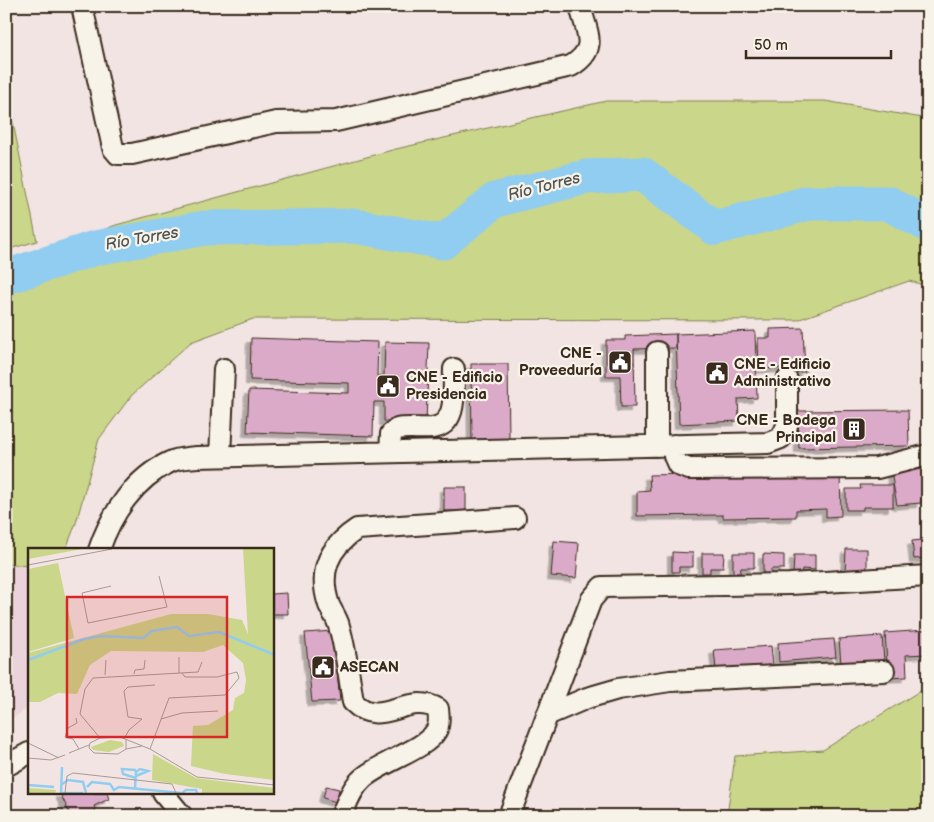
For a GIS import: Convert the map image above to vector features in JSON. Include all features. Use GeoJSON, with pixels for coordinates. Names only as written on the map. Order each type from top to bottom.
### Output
{"type":"FeatureCollection","features":[{"type":"Feature","properties":{"kind":"lane"},"geometry":{"type":"LineString","coordinates":[[82,6],[113,148],[118,154],[132,154],[276,122],[336,121],[570,66],[584,58],[589,44],[580,6]]}},
{"type":"Feature","properties":{"kind":"lane"},"geometry":{"type":"LineString","coordinates":[[657,352],[665,446],[674,456],[678,465],[689,469],[877,468],[928,455]]}},
{"type":"Feature","properties":{"kind":"lane"},"geometry":{"type":"LineString","coordinates":[[220,456],[224,369]]}},
{"type":"Feature","properties":{"kind":"lane"},"geometry":{"type":"LineString","coordinates":[[390,452],[391,434],[397,429],[436,427],[447,422],[452,412],[454,369]]}},
{"type":"Feature","properties":{"kind":"lane"},"geometry":{"type":"LineString","coordinates":[[100,548],[120,508],[134,488],[150,473],[172,461],[197,456],[768,443],[781,438],[786,426],[787,380]]}},
{"type":"Feature","properties":{"kind":"lane"},"geometry":{"type":"LineString","coordinates":[[341,816],[353,789],[361,779],[380,765],[426,742],[437,731],[439,718],[438,708],[428,703],[416,702],[379,714],[360,708],[353,702],[339,624],[330,606],[324,582],[324,570],[333,551],[347,536],[357,529],[515,518]]}},
{"type":"Feature","properties":{"kind":"lane"},"geometry":{"type":"LineString","coordinates":[[510,816],[591,600],[602,587],[790,584],[928,576]]}},
{"type":"Feature","properties":{"kind":"lane"},"geometry":{"type":"LineString","coordinates":[[547,715],[587,698],[618,689],[670,681],[884,671]]}},
{"type":"Feature","properties":{"kind":"lane"},"geometry":{"type":"LineString","coordinates":[[6,766],[28,754]]}},
{"type":"Feature","properties":{"kind":"lane"},"geometry":{"type":"LineString","coordinates":[[164,794],[182,816]]}},
{"type":"Feature","properties":{"kind":"shaded area"},"geometry":{"type":"Polygon","coordinates":[[[6,564],[28,566],[28,708],[6,723],[6,564]]]}},
{"type":"Feature","properties":{"kind":"green space"},"geometry":{"type":"Polygon","coordinates":[[[6,88],[37,241],[6,250],[6,88]]]}},
{"type":"Feature","properties":{"kind":"green space"},"geometry":{"type":"Polygon","coordinates":[[[606,101],[825,101],[928,119],[928,290],[924,285],[909,281],[797,320],[253,319],[191,342],[131,396],[99,439],[76,523],[66,548],[28,548],[28,566],[6,564],[6,266],[116,225],[396,149],[606,101]]]}},
{"type":"Feature","properties":{"kind":"green space"},"geometry":{"type":"Polygon","coordinates":[[[928,686],[928,816],[727,816],[735,756],[823,750],[928,686]]]}},
{"type":"Feature","properties":{"kind":"building"},"geometry":{"type":"Polygon","coordinates":[[[803,328],[805,372],[783,373],[783,368],[759,369],[758,338],[770,338],[770,329],[803,328]]]}},
{"type":"Feature","properties":{"kind":"building","name":"CNE - Edificio Administrativo"},"geometry":{"type":"Polygon","coordinates":[[[755,331],[757,398],[738,399],[739,421],[679,424],[676,334],[755,331]]]}},
{"type":"Feature","properties":{"kind":"building","name":"CNE - Proveeduría"},"geometry":{"type":"Polygon","coordinates":[[[676,334],[676,348],[634,349],[635,407],[621,407],[620,376],[606,376],[606,340],[625,340],[625,336],[676,334]]]}},
{"type":"Feature","properties":{"kind":"building","name":"CNE - Edificio Presidencia"},"geometry":{"type":"Polygon","coordinates":[[[251,338],[378,342],[377,376],[384,376],[385,342],[429,343],[426,423],[384,421],[384,402],[374,402],[373,436],[247,432],[249,390],[349,393],[349,383],[250,380],[251,338]]]}},
{"type":"Feature","properties":{"kind":"building"},"geometry":{"type":"Polygon","coordinates":[[[471,364],[508,364],[509,440],[472,441],[471,364]]]}},
{"type":"Feature","properties":{"kind":"building","name":"CNE - Bodega Principal"},"geometry":{"type":"Polygon","coordinates":[[[908,410],[909,446],[799,448],[798,411],[908,410]]]}},
{"type":"Feature","properties":{"kind":"building"},"geometry":{"type":"Polygon","coordinates":[[[928,465],[927,499],[921,499],[921,503],[897,505],[891,472],[928,465]]]}},
{"type":"Feature","properties":{"kind":"building"},"geometry":{"type":"Polygon","coordinates":[[[840,470],[841,516],[826,517],[826,509],[796,510],[796,517],[723,518],[723,515],[637,516],[637,491],[650,490],[649,475],[840,470]]]}},
{"type":"Feature","properties":{"kind":"building"},"geometry":{"type":"Polygon","coordinates":[[[860,485],[893,485],[893,507],[863,507],[863,510],[846,510],[846,489],[861,489],[860,485]]]}},
{"type":"Feature","properties":{"kind":"building"},"geometry":{"type":"Polygon","coordinates":[[[444,487],[466,487],[466,511],[444,511],[444,487]]]}},
{"type":"Feature","properties":{"kind":"building"},"geometry":{"type":"Polygon","coordinates":[[[922,540],[922,543],[928,542],[928,555],[925,555],[925,558],[914,559],[912,541],[922,540]]]}},
{"type":"Feature","properties":{"kind":"building"},"geometry":{"type":"Polygon","coordinates":[[[554,541],[579,543],[576,578],[551,576],[554,541]]]}},
{"type":"Feature","properties":{"kind":"building"},"geometry":{"type":"Polygon","coordinates":[[[846,549],[867,549],[867,573],[845,573],[846,549]]]}},
{"type":"Feature","properties":{"kind":"building"},"geometry":{"type":"Polygon","coordinates":[[[672,552],[693,553],[693,567],[679,567],[679,572],[672,572],[672,552]]]}},
{"type":"Feature","properties":{"kind":"building"},"geometry":{"type":"Polygon","coordinates":[[[702,553],[724,553],[723,568],[710,568],[710,573],[702,573],[702,553]]]}},
{"type":"Feature","properties":{"kind":"building"},"geometry":{"type":"Polygon","coordinates":[[[733,553],[754,553],[754,568],[741,568],[740,573],[733,573],[733,553]]]}},
{"type":"Feature","properties":{"kind":"building"},"geometry":{"type":"Polygon","coordinates":[[[763,554],[784,555],[784,569],[771,569],[771,574],[763,574],[763,554]]]}},
{"type":"Feature","properties":{"kind":"building"},"geometry":{"type":"Polygon","coordinates":[[[794,555],[815,555],[815,570],[802,569],[801,575],[793,575],[794,555]]]}},
{"type":"Feature","properties":{"kind":"building"},"geometry":{"type":"Polygon","coordinates":[[[287,593],[288,614],[274,614],[274,594],[287,593]]]}},
{"type":"Feature","properties":{"kind":"building"},"geometry":{"type":"Polygon","coordinates":[[[926,630],[927,654],[906,655],[907,677],[888,678],[885,633],[926,630]]]}},
{"type":"Feature","properties":{"kind":"building","name":"ASECAN"},"geometry":{"type":"Polygon","coordinates":[[[333,631],[340,701],[312,702],[305,633],[333,631]]]}},
{"type":"Feature","properties":{"kind":"building"},"geometry":{"type":"Polygon","coordinates":[[[882,636],[884,661],[841,664],[839,639],[882,636]]]}},
{"type":"Feature","properties":{"kind":"building"},"geometry":{"type":"Polygon","coordinates":[[[834,639],[836,657],[779,662],[778,643],[834,639]]]}},
{"type":"Feature","properties":{"kind":"building"},"geometry":{"type":"Polygon","coordinates":[[[771,646],[773,665],[716,669],[714,650],[771,646]]]}},
{"type":"Feature","properties":{"kind":"building"},"geometry":{"type":"Polygon","coordinates":[[[326,786],[339,789],[336,802],[323,798],[326,786]]]}},
{"type":"Feature","properties":{"kind":"building"},"geometry":{"type":"Polygon","coordinates":[[[60,794],[107,794],[109,799],[94,806],[96,812],[88,816],[71,816],[60,794]]]}},
{"type":"Feature","properties":{"kind":"waterway","name":"Río Torres"},"geometry":{"type":"LineString","coordinates":[[6,277],[95,248],[205,228],[355,226],[443,242],[495,200],[586,177],[642,174],[715,228],[809,203],[888,203],[928,225]]}},
{"type":"Feature","properties":{"kind":"place","name":"CNE - Proveeduría"},"geometry":{"type":"Point","coordinates":[620,362]}},
{"type":"Feature","properties":{"kind":"place","name":"CNE - Edificio Administrativo"},"geometry":{"type":"Point","coordinates":[717,373]}},
{"type":"Feature","properties":{"kind":"place","name":"CNE - Edificio Presidencia"},"geometry":{"type":"Point","coordinates":[388,386]}},
{"type":"Feature","properties":{"kind":"place","name":"CNE - Bodega Principal"},"geometry":{"type":"Point","coordinates":[854,429]}},
{"type":"Feature","properties":{"kind":"place","name":"ASECAN"},"geometry":{"type":"Point","coordinates":[323,667]}}]}
